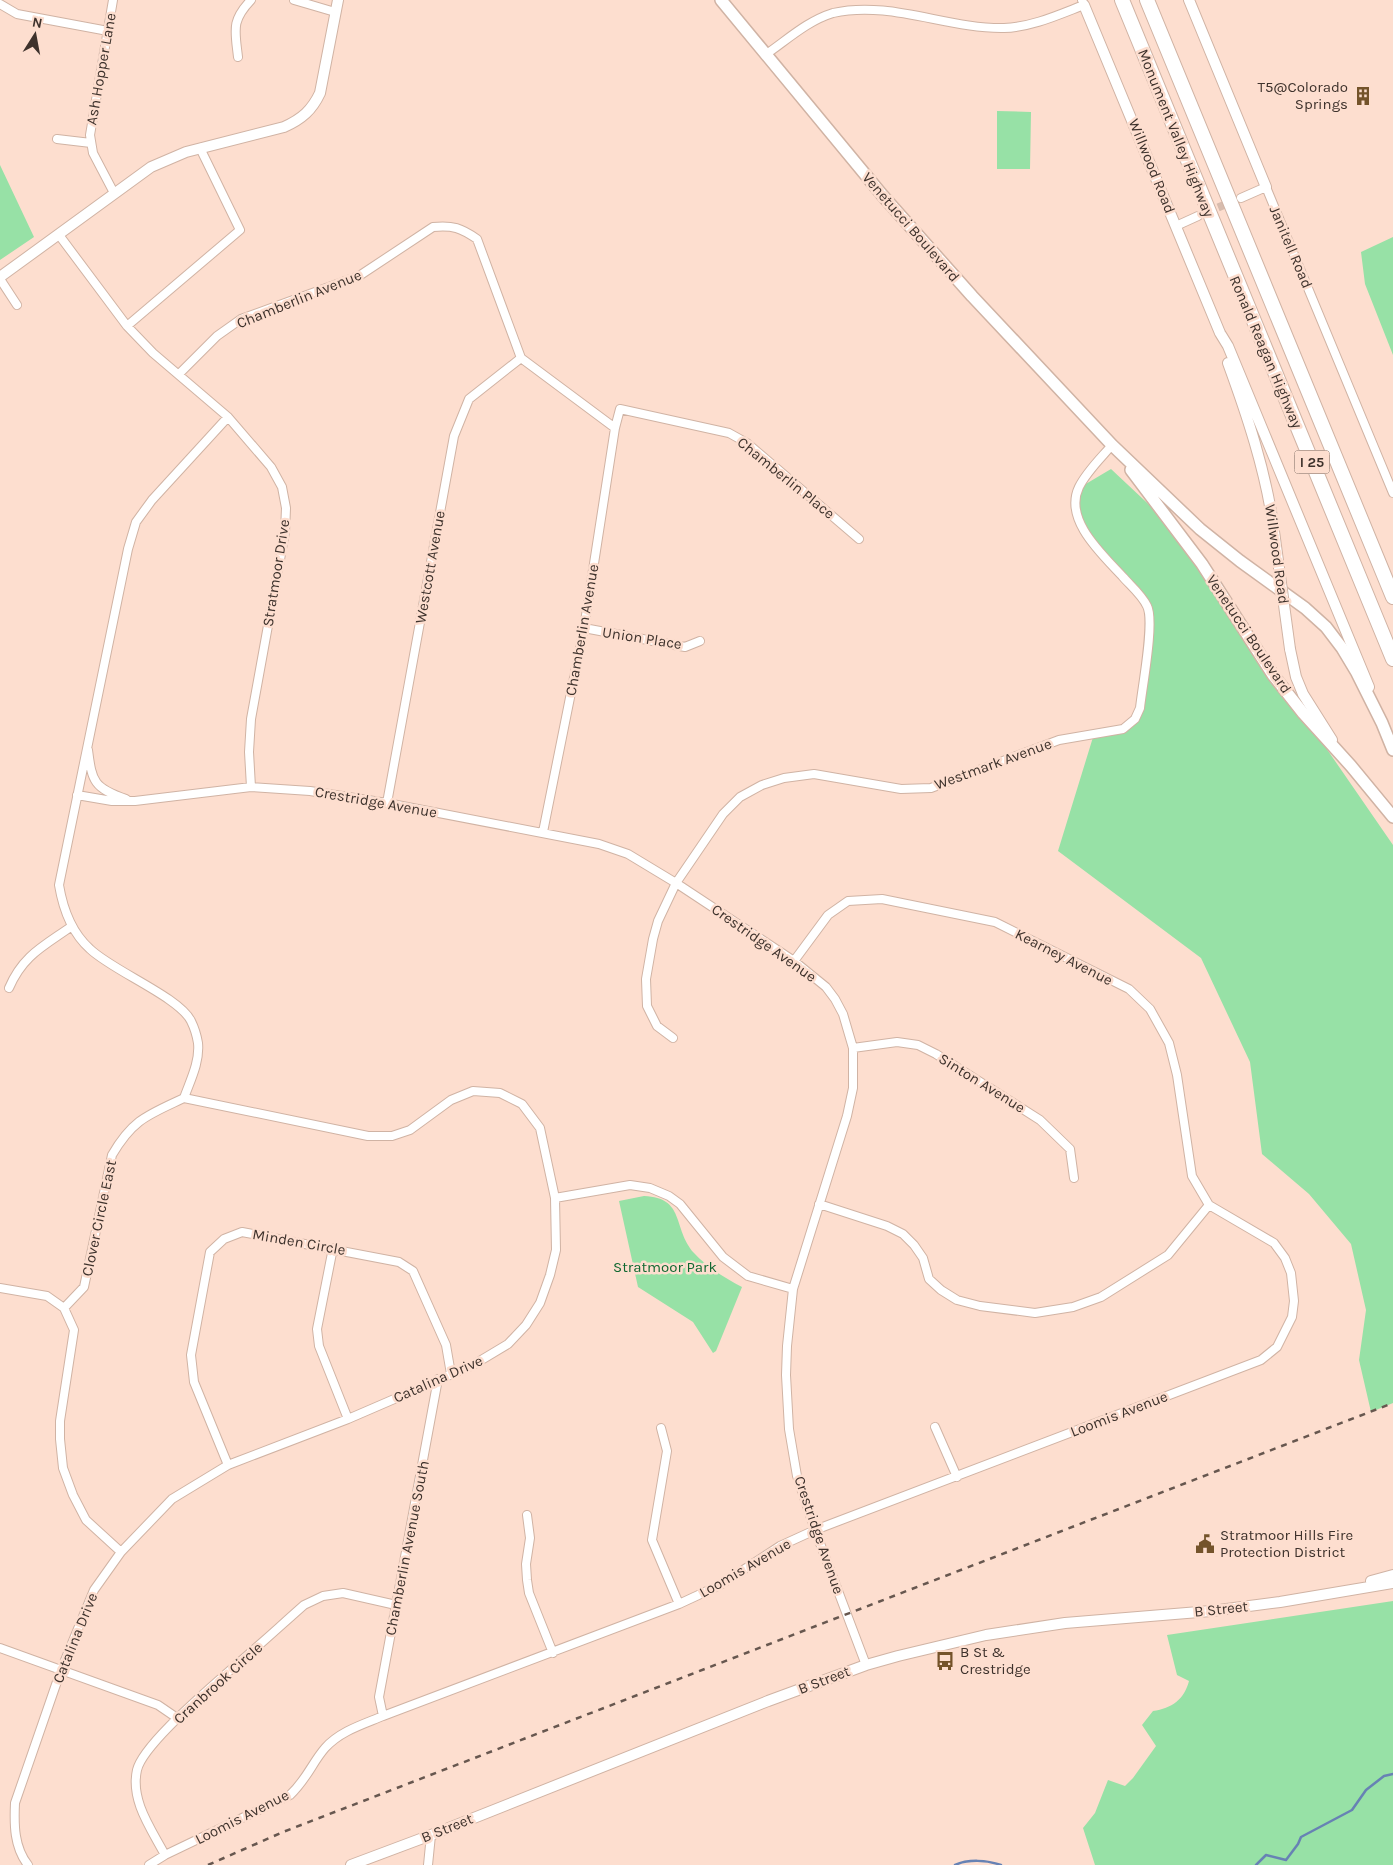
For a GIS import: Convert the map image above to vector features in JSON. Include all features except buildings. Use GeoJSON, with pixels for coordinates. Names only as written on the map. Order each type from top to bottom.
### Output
{"type":"FeatureCollection","features":[{"type":"Feature","properties":{"kind":"highway","name":"Monument Valley Highway"},"geometry":{"type":"LineString","coordinates":[[1122,0],[1230,266]]}},
{"type":"Feature","properties":{"kind":"highway","name":"Monument Valley Highway"},"geometry":{"type":"LineString","coordinates":[[1147,0],[1238,223]]}},
{"type":"Feature","properties":{"kind":"highway","name":"Ronald Reagan Highway"},"geometry":{"type":"LineString","coordinates":[[1238,223],[1393,597]]}},
{"type":"Feature","properties":{"kind":"highway","name":"Ronald Reagan Highway"},"geometry":{"type":"LineString","coordinates":[[1230,266],[1393,659]]}},
{"type":"Feature","properties":{"kind":"main road"},"geometry":{"type":"LineString","coordinates":[[0,278],[151,167],[170,158],[200,148],[284,127],[308,114],[315,105],[320,93],[338,0]]}},
{"type":"Feature","properties":{"kind":"main road","name":"Venetucci Boulevard"},"geometry":{"type":"LineString","coordinates":[[721,0],[883,196],[972,296],[1112,445],[1200,529],[1240,561],[1305,608],[1326,627],[1342,648],[1357,673],[1393,750]]}},
{"type":"Feature","properties":{"kind":"main road","name":"Janitell Road"},"geometry":{"type":"LineString","coordinates":[[1189,0],[1266,187]]}},
{"type":"Feature","properties":{"kind":"main road","name":"Willwood Road"},"geometry":{"type":"LineString","coordinates":[[1083,2],[1220,333],[1228,346],[1292,499],[1360,664],[1382,723]]}},
{"type":"Feature","properties":{"kind":"main road","name":"Willwood Road"},"geometry":{"type":"LineString","coordinates":[[1220,333],[1223,348],[1248,419],[1269,499],[1290,649],[1296,677],[1310,707],[1351,766]]}},
{"type":"Feature","properties":{"kind":"main road","name":"Venetucci Boulevard"},"geometry":{"type":"LineString","coordinates":[[1112,445],[1202,564],[1273,675],[1393,818]]}},
{"type":"Feature","properties":{"kind":"main road","name":"B Street"},"geometry":{"type":"LineString","coordinates":[[1324,1595],[1393,1575]]}},
{"type":"Feature","properties":{"kind":"main road","name":"B Street"},"geometry":{"type":"LineString","coordinates":[[351,1865],[866,1664],[1011,1630],[1089,1620],[1211,1611],[1393,1583]]}},
{"type":"Feature","properties":{"kind":"street","name":"Ash Hopper Lane"},"geometry":{"type":"LineString","coordinates":[[113,0],[91,125],[91,143],[93,153],[114,193]]}},
{"type":"Feature","properties":{"kind":"street"},"geometry":{"type":"LineString","coordinates":[[238,57],[236,23],[242,10],[251,0]]}},
{"type":"Feature","properties":{"kind":"street"},"geometry":{"type":"LineString","coordinates":[[294,0],[335,12]]}},
{"type":"Feature","properties":{"kind":"street"},"geometry":{"type":"LineString","coordinates":[[765,55],[807,25],[844,10],[873,8],[977,26],[1002,28],[1020,27],[1048,19],[1083,2]]}},
{"type":"Feature","properties":{"kind":"street"},"geometry":{"type":"LineString","coordinates":[[0,4],[17,14],[108,31]]}},
{"type":"Feature","properties":{"kind":"street"},"geometry":{"type":"LineString","coordinates":[[57,140],[91,143]]}},
{"type":"Feature","properties":{"kind":"street"},"geometry":{"type":"LineString","coordinates":[[126,326],[240,230],[200,148]]}},
{"type":"Feature","properties":{"kind":"street"},"geometry":{"type":"LineString","coordinates":[[1241,198],[1266,187]]}},
{"type":"Feature","properties":{"kind":"street","name":"Janitell Road"},"geometry":{"type":"LineString","coordinates":[[1266,187],[1393,493]]}},
{"type":"Feature","properties":{"kind":"street"},"geometry":{"type":"LineString","coordinates":[[1176,226],[1198,216]]}},
{"type":"Feature","properties":{"kind":"street","name":"Chamberlin Avenue"},"geometry":{"type":"LineString","coordinates":[[179,374],[217,336],[241,320],[359,276],[433,227],[448,226],[463,230],[477,239],[521,358]]}},
{"type":"Feature","properties":{"kind":"street","name":"Stratmoor Drive"},"geometry":{"type":"LineString","coordinates":[[59,235],[126,326],[153,353],[228,417],[272,468],[282,487],[286,508],[285,532],[251,719],[249,752],[251,787]]}},
{"type":"Feature","properties":{"kind":"street"},"geometry":{"type":"LineString","coordinates":[[0,278],[17,305]]}},
{"type":"Feature","properties":{"kind":"street"},"geometry":{"type":"LineString","coordinates":[[521,358],[615,428]]}},
{"type":"Feature","properties":{"kind":"street","name":"Westcott Avenue"},"geometry":{"type":"LineString","coordinates":[[387,803],[454,436],[469,399],[521,358]]}},
{"type":"Feature","properties":{"kind":"street","name":"Chamberlin Avenue"},"geometry":{"type":"LineString","coordinates":[[543,832],[584,628],[615,428],[620,409]]}},
{"type":"Feature","properties":{"kind":"street","name":"Chamberlin Place"},"geometry":{"type":"LineString","coordinates":[[620,409],[729,433],[748,443],[859,539]]}},
{"type":"Feature","properties":{"kind":"street","name":"Crestridge Avenue"},"geometry":{"type":"LineString","coordinates":[[228,417],[152,500],[136,522],[128,549],[77,796],[135,802],[251,787],[310,790],[543,832],[599,844],[628,854],[676,883],[794,961],[820,981],[835,999],[843,1014],[853,1048],[854,1088],[793,1290],[788,1330],[786,1375],[790,1429],[798,1476],[815,1530],[866,1664]]}},
{"type":"Feature","properties":{"kind":"street","name":"Westmark Avenue"},"geometry":{"type":"LineString","coordinates":[[673,1038],[657,1026],[647,1006],[646,979],[652,939],[676,883],[722,814],[740,797],[762,785],[784,778],[814,774],[901,789],[931,788],[1059,740],[1124,729],[1135,719],[1140,708],[1149,626],[1148,608],[1142,597],[1084,531],[1076,504],[1079,488],[1112,445]]}},
{"type":"Feature","properties":{"kind":"street","name":"Union Place"},"geometry":{"type":"LineString","coordinates":[[584,628],[685,647],[700,641]]}},
{"type":"Feature","properties":{"kind":"street","name":"Crestridge Avenue"},"geometry":{"type":"LineString","coordinates":[[87,744],[90,769],[93,778],[100,787],[108,793],[135,802]]}},
{"type":"Feature","properties":{"kind":"street"},"geometry":{"type":"LineString","coordinates":[[77,796],[60,885],[62,904],[72,926],[88,947],[106,962],[173,1002],[190,1020],[198,1044],[195,1070],[184,1098]]}},
{"type":"Feature","properties":{"kind":"street","name":"Kearney Avenue"},"geometry":{"type":"LineString","coordinates":[[794,961],[828,915],[848,901],[882,899],[995,922],[1129,989],[1150,1009],[1169,1043],[1177,1075],[1192,1176],[1209,1205]]}},
{"type":"Feature","properties":{"kind":"street"},"geometry":{"type":"LineString","coordinates":[[9,988],[18,968],[32,954],[72,926]]}},
{"type":"Feature","properties":{"kind":"street","name":"Sinton Avenue"},"geometry":{"type":"LineString","coordinates":[[853,1048],[897,1042],[918,1045],[936,1054],[1040,1120],[1070,1149],[1074,1178]]}},
{"type":"Feature","properties":{"kind":"street","name":"Catalina Drive"},"geometry":{"type":"LineString","coordinates":[[28,1865],[17,1843],[14,1823],[15,1803],[61,1670],[94,1590],[121,1552],[172,1499],[228,1466],[348,1419],[473,1365],[508,1344],[526,1325],[540,1303],[556,1250],[556,1198],[540,1128],[522,1104],[500,1093],[473,1091],[451,1100],[410,1130],[392,1136],[368,1136],[184,1098]]}},
{"type":"Feature","properties":{"kind":"street","name":"Clover Circle East"},"geometry":{"type":"LineString","coordinates":[[64,1308],[84,1287],[112,1155],[123,1136],[142,1118],[184,1098]]}},
{"type":"Feature","properties":{"kind":"street"},"geometry":{"type":"LineString","coordinates":[[556,1198],[630,1185],[650,1188],[680,1204],[723,1257],[748,1276],[793,1290]]}},
{"type":"Feature","properties":{"kind":"street"},"geometry":{"type":"LineString","coordinates":[[819,1204],[887,1226],[902,1234],[914,1245],[922,1258],[929,1279],[956,1300],[980,1306],[1035,1313],[1073,1308],[1101,1297],[1168,1255],[1209,1205]]}},
{"type":"Feature","properties":{"kind":"street","name":"Loomis Avenue"},"geometry":{"type":"LineString","coordinates":[[149,1865],[165,1855],[290,1795],[302,1783],[326,1748],[345,1732],[679,1604],[720,1585],[780,1546],[815,1530],[1261,1360],[1277,1347],[1292,1317],[1294,1301],[1291,1273],[1286,1258],[1274,1243],[1209,1205]]}},
{"type":"Feature","properties":{"kind":"street","name":"Minden Circle"},"geometry":{"type":"LineString","coordinates":[[228,1466],[194,1382],[191,1355],[210,1252],[224,1239],[242,1232],[399,1262],[413,1271],[446,1345],[451,1374]]}},
{"type":"Feature","properties":{"kind":"street"},"geometry":{"type":"LineString","coordinates":[[333,1248],[317,1329],[319,1346],[348,1419]]}},
{"type":"Feature","properties":{"kind":"street"},"geometry":{"type":"LineString","coordinates":[[0,1288],[47,1296],[64,1308],[74,1330],[60,1421],[63,1468],[73,1495],[86,1520],[121,1552]]}},
{"type":"Feature","properties":{"kind":"street","name":"Chamberlin Avenue South"},"geometry":{"type":"LineString","coordinates":[[383,1716],[379,1697],[402,1563],[418,1494],[438,1380]]}},
{"type":"Feature","properties":{"kind":"street"},"geometry":{"type":"LineString","coordinates":[[935,1427],[957,1477]]}},
{"type":"Feature","properties":{"kind":"street"},"geometry":{"type":"LineString","coordinates":[[661,1428],[667,1451],[652,1540],[679,1604]]}},
{"type":"Feature","properties":{"kind":"street"},"geometry":{"type":"LineString","coordinates":[[527,1515],[530,1538],[526,1564],[527,1580],[530,1593],[553,1653]]}},
{"type":"Feature","properties":{"kind":"street","name":"Cranbrook Circle"},"geometry":{"type":"LineString","coordinates":[[165,1855],[139,1804],[136,1785],[137,1769],[144,1756],[177,1718],[304,1605],[323,1596],[342,1593],[396,1605]]}},
{"type":"Feature","properties":{"kind":"street"},"geometry":{"type":"LineString","coordinates":[[0,1648],[158,1705],[177,1718]]}},
{"type":"Feature","properties":{"kind":"street"},"geometry":{"type":"LineString","coordinates":[[428,1865],[431,1835]]}},
{"type":"Feature","properties":{"kind":"green space"},"geometry":{"type":"Polygon","coordinates":[[[997,111],[1031,112],[1030,169],[997,169],[997,111]]]}},
{"type":"Feature","properties":{"kind":"green space"},"geometry":{"type":"Polygon","coordinates":[[[0,165],[34,237],[0,260],[0,165]]]}},
{"type":"Feature","properties":{"kind":"green space"},"geometry":{"type":"Polygon","coordinates":[[[1393,237],[1393,355],[1365,284],[1361,252],[1393,237]]]}},
{"type":"Feature","properties":{"kind":"green space"},"geometry":{"type":"Polygon","coordinates":[[[1111,469],[1175,529],[1393,845],[1393,1403],[1371,1412],[1359,1360],[1366,1310],[1351,1244],[1309,1194],[1262,1154],[1250,1062],[1201,958],[1058,851],[1094,734],[1123,729],[1140,707],[1149,626],[1142,597],[1096,546],[1078,516],[1079,488],[1111,469]]]}},
{"type":"Feature","properties":{"kind":"green space","name":"Stratmoor Park"},"geometry":{"type":"Polygon","coordinates":[[[644,1196],[666,1202],[672,1208],[687,1243],[694,1253],[716,1272],[742,1287],[716,1351],[713,1353],[693,1322],[638,1287],[619,1201],[644,1196]]]}},
{"type":"Feature","properties":{"kind":"green space"},"geometry":{"type":"Polygon","coordinates":[[[1393,1601],[1393,1865],[1095,1865],[1083,1828],[1095,1813],[1108,1780],[1125,1786],[1156,1746],[1142,1725],[1153,1711],[1166,1708],[1176,1702],[1187,1688],[1189,1681],[1177,1675],[1167,1635],[1393,1601]]]}},
{"type":"Feature","properties":{"kind":"waterway"},"geometry":{"type":"LineString","coordinates":[[1256,1865],[1266,1855],[1286,1860],[1301,1837],[1352,1810],[1366,1790],[1384,1776],[1393,1774]]}},
{"type":"Feature","properties":{"kind":"waterway"},"geometry":{"type":"LineString","coordinates":[[955,1865],[978,1861],[1001,1865]]}},
{"type":"Feature","properties":{"kind":"tunnel"},"geometry":{"type":"LineString","coordinates":[[1207,212],[1241,198]]}},
{"type":"Feature","properties":{"kind":"railway"},"geometry":{"type":"LineString","coordinates":[[208,1865],[283,1832],[1393,1403]]}},
{"type":"Feature","properties":{"kind":"place","name":"T5@Colorado Springs"},"geometry":{"type":"Point","coordinates":[1363,96]}},
{"type":"Feature","properties":{"kind":"place","name":"Stratmoor Hills Fire Protection District"},"geometry":{"type":"Point","coordinates":[1205,1544]}},
{"type":"Feature","properties":{"kind":"place","name":"B St & Crestridge"},"geometry":{"type":"Point","coordinates":[945,1661]}}]}
